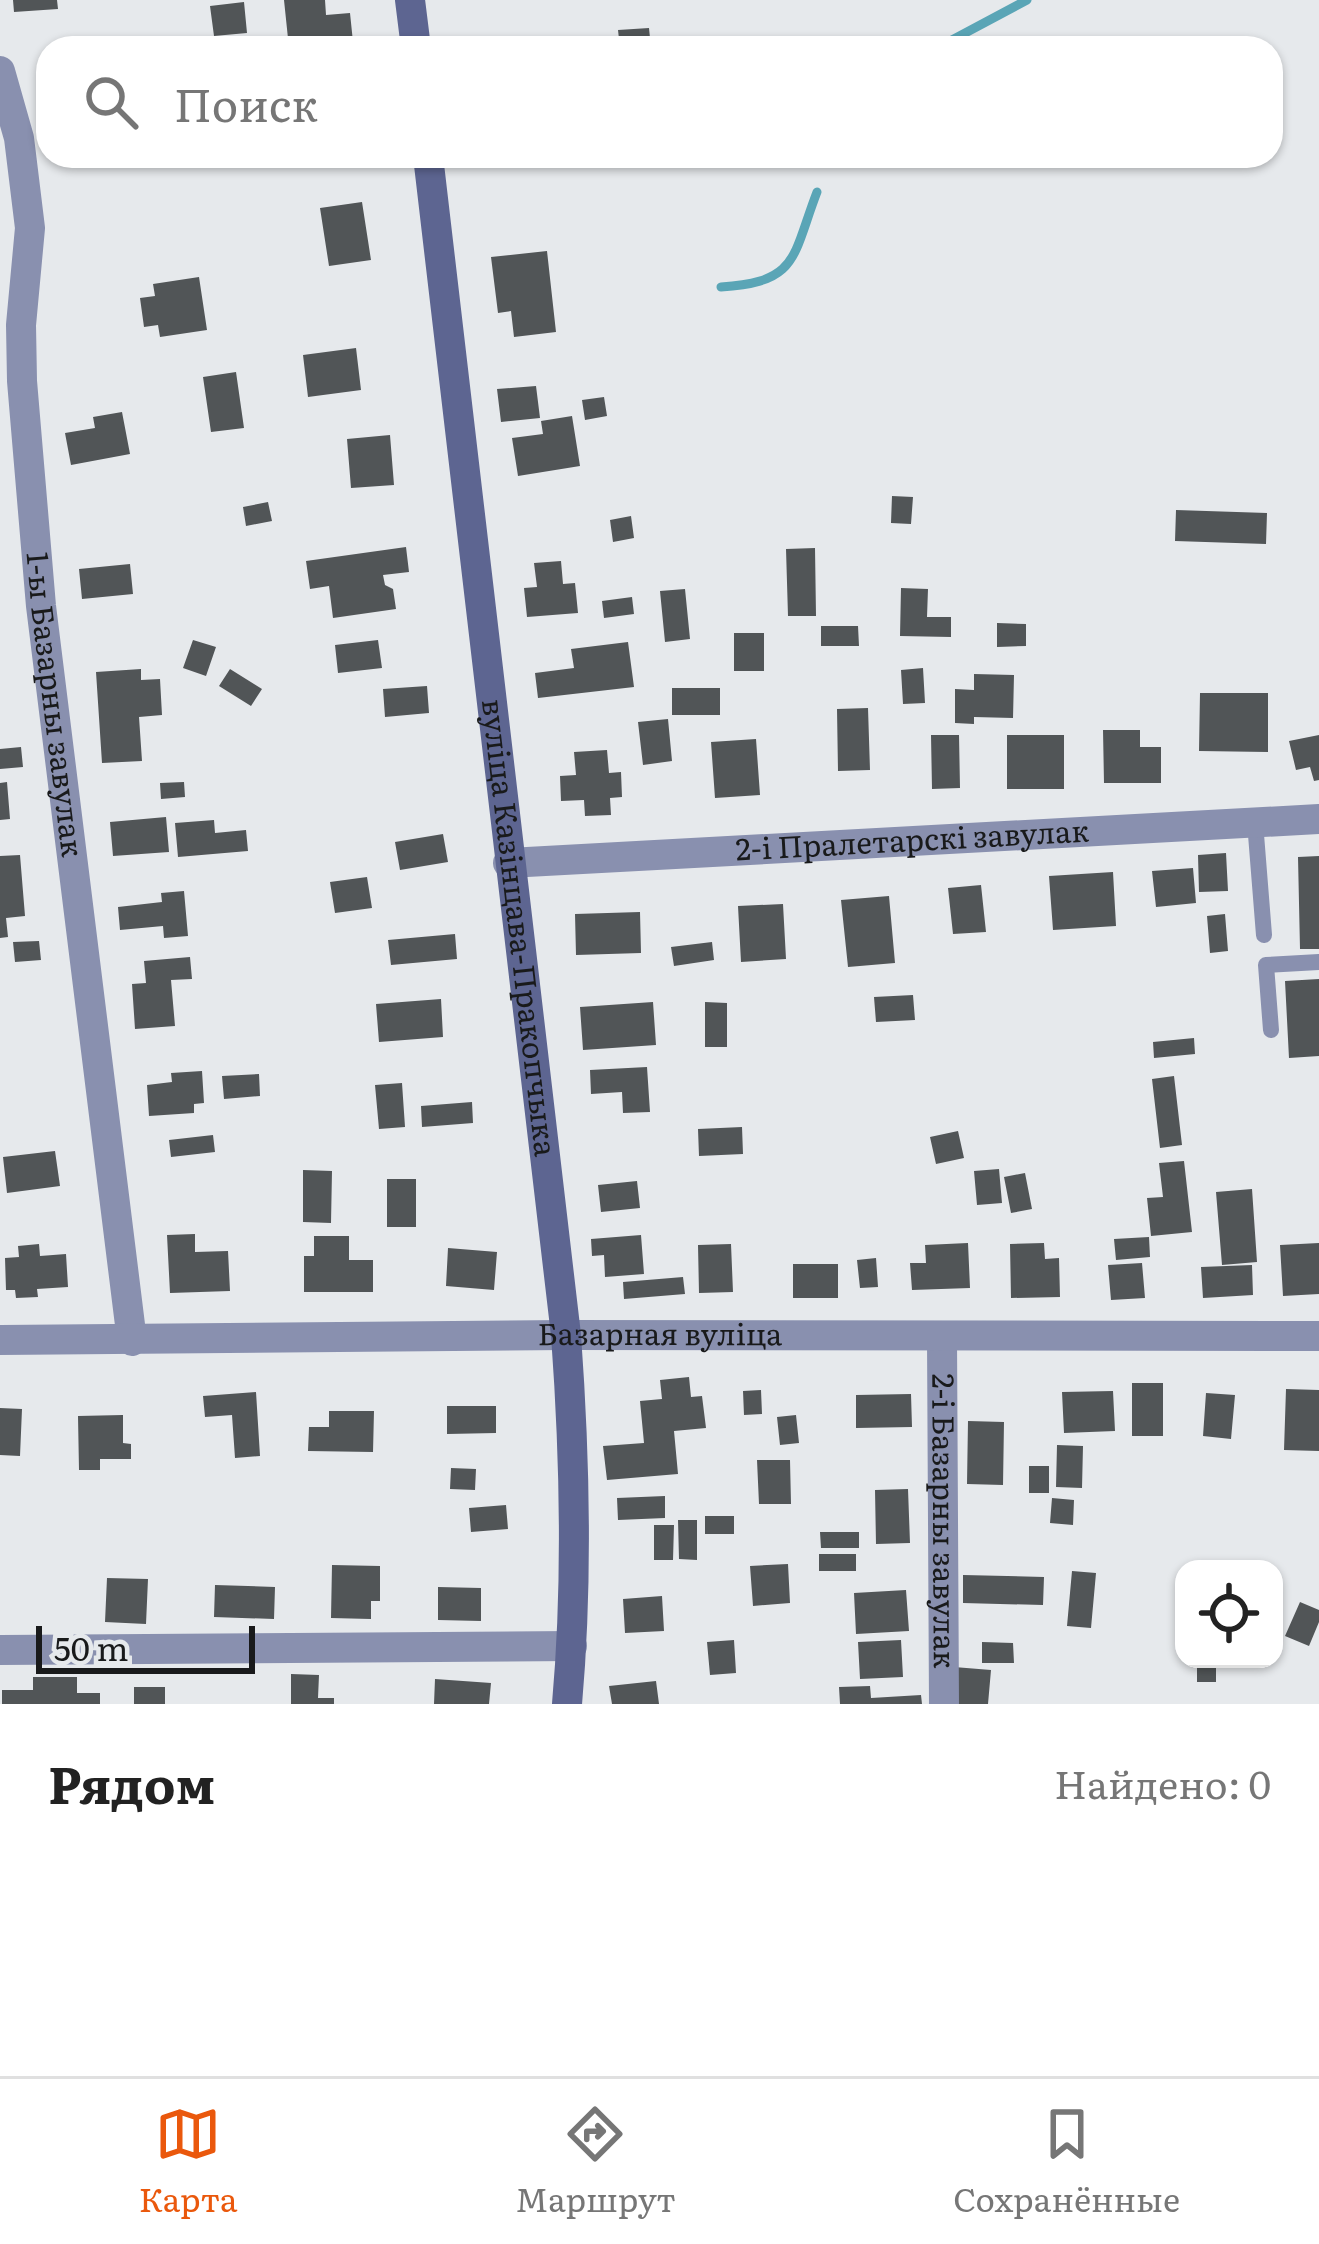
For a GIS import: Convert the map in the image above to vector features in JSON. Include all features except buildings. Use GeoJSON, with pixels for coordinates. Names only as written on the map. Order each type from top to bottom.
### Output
{"type":"FeatureCollection","features":[{"type":"Feature","properties":{"kind":"street"},"geometry":{"type":"LineString","coordinates":[[410,0],[414,36]]}},
{"type":"Feature","properties":{"kind":"street","name":"1-ы Базарны завулак"},"geometry":{"type":"LineString","coordinates":[[0,71],[20,138],[30,228],[21,325],[22,382],[40,606],[133,1341]]}},
{"type":"Feature","properties":{"kind":"street","name":"вуліца Казінцава-Пракопчыка"},"geometry":{"type":"LineString","coordinates":[[429,168],[566,1335],[574,1446],[572,1646],[566,1704]]}},
{"type":"Feature","properties":{"kind":"street","name":"2-і Пралетарскі завулак"},"geometry":{"type":"LineString","coordinates":[[508,863],[1319,819]]}},
{"type":"Feature","properties":{"kind":"street","name":"Базарная вуліца"},"geometry":{"type":"LineString","coordinates":[[0,1340],[1319,1336]]}},
{"type":"Feature","properties":{"kind":"street","name":"2-і Базарны завулак"},"geometry":{"type":"LineString","coordinates":[[942,1338],[944,1704]]}},
{"type":"Feature","properties":{"kind":"street"},"geometry":{"type":"LineString","coordinates":[[0,1650],[572,1646]]}},
{"type":"Feature","properties":{"kind":"lane"},"geometry":{"type":"LineString","coordinates":[[1256,822],[1264,935]]}},
{"type":"Feature","properties":{"kind":"lane"},"geometry":{"type":"LineString","coordinates":[[1270,1030],[1266,965],[1319,962]]}},
{"type":"Feature","properties":{"kind":"waterway"},"geometry":{"type":"LineString","coordinates":[[960,36],[1027,0]]}},
{"type":"Feature","properties":{"kind":"waterway"},"geometry":{"type":"LineString","coordinates":[[721,287],[779,272],[796,249],[817,192]]}}]}
